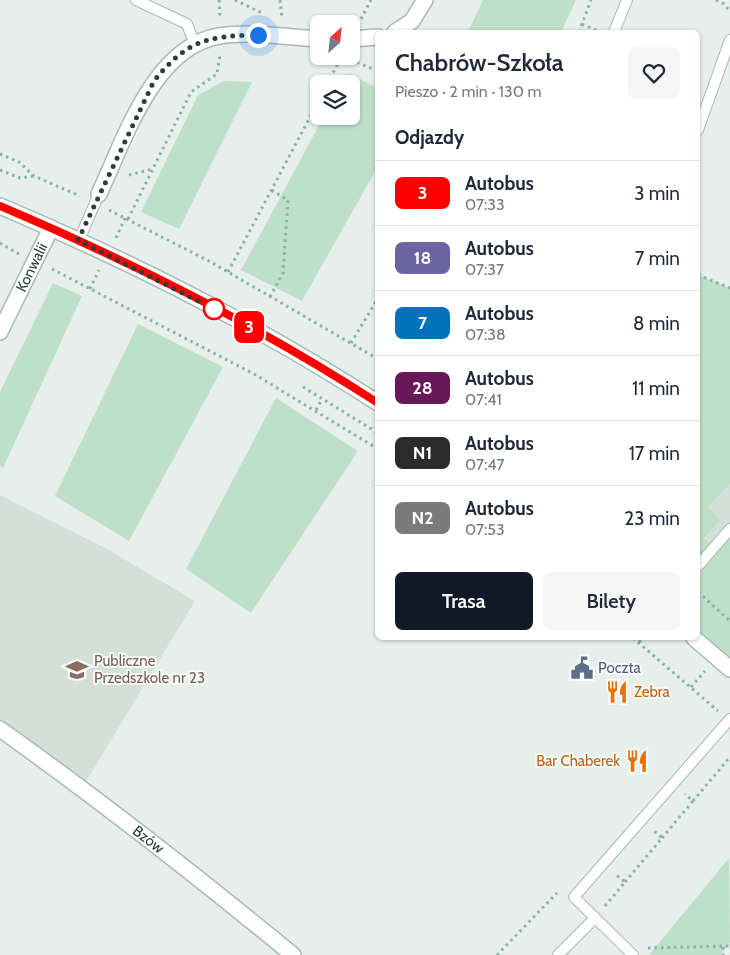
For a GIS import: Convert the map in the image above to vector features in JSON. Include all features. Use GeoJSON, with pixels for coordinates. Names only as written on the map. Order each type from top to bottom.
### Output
{"type":"FeatureCollection","features":[{"type":"Feature","properties":{"kind":"street"},"geometry":{"type":"LineString","coordinates":[[398,30],[412,21],[425,0]]}},
{"type":"Feature","properties":{"kind":"street"},"geometry":{"type":"LineString","coordinates":[[97,200],[154,81],[168,64],[203,40],[220,36],[258,35],[310,38]]}},
{"type":"Feature","properties":{"kind":"street"},"geometry":{"type":"LineString","coordinates":[[360,38],[375,37]]}},
{"type":"Feature","properties":{"kind":"street"},"geometry":{"type":"LineString","coordinates":[[0,206],[78,240],[228,316],[326,371],[375,401]]}},
{"type":"Feature","properties":{"kind":"street","name":"Konwalii"},"geometry":{"type":"LineString","coordinates":[[0,332],[51,228]]}},
{"type":"Feature","properties":{"kind":"street"},"geometry":{"type":"LineString","coordinates":[[696,640],[730,669]]}},
{"type":"Feature","properties":{"kind":"street","name":"Bzów"},"geometry":{"type":"LineString","coordinates":[[0,729],[174,858],[294,955]]}},
{"type":"Feature","properties":{"kind":"lane"},"geometry":{"type":"LineString","coordinates":[[136,0],[187,24],[194,45]]}},
{"type":"Feature","properties":{"kind":"lane"},"geometry":{"type":"LineString","coordinates":[[615,30],[626,0]]}},
{"type":"Feature","properties":{"kind":"lane"},"geometry":{"type":"LineString","coordinates":[[700,124],[730,40]]}},
{"type":"Feature","properties":{"kind":"lane"},"geometry":{"type":"LineString","coordinates":[[78,240],[97,200]]}},
{"type":"Feature","properties":{"kind":"lane"},"geometry":{"type":"LineString","coordinates":[[700,564],[730,529]]}},
{"type":"Feature","properties":{"kind":"lane"},"geometry":{"type":"LineString","coordinates":[[630,952],[574,897],[729,720]]}},
{"type":"Feature","properties":{"kind":"lane"},"geometry":{"type":"LineString","coordinates":[[558,955],[595,918]]}},
{"type":"Feature","properties":{"kind":"path"},"geometry":{"type":"LineString","coordinates":[[128,219],[191,92],[217,74],[221,52],[219,0]]}},
{"type":"Feature","properties":{"kind":"path"},"geometry":{"type":"LineString","coordinates":[[235,0],[267,16]]}},
{"type":"Feature","properties":{"kind":"path"},"geometry":{"type":"LineString","coordinates":[[275,19],[283,23],[280,0]]}},
{"type":"Feature","properties":{"kind":"path"},"geometry":{"type":"LineString","coordinates":[[360,20],[371,0]]}},
{"type":"Feature","properties":{"kind":"path"},"geometry":{"type":"LineString","coordinates":[[580,30],[591,0]]}},
{"type":"Feature","properties":{"kind":"path"},"geometry":{"type":"LineString","coordinates":[[716,0],[724,4],[730,11]]}},
{"type":"Feature","properties":{"kind":"path"},"geometry":{"type":"LineString","coordinates":[[582,24],[597,30]]}},
{"type":"Feature","properties":{"kind":"path"},"geometry":{"type":"LineString","coordinates":[[360,63],[375,70]]}},
{"type":"Feature","properties":{"kind":"path"},"geometry":{"type":"LineString","coordinates":[[228,272],[310,117]]}},
{"type":"Feature","properties":{"kind":"path"},"geometry":{"type":"LineString","coordinates":[[0,154],[19,162],[34,176],[97,200],[128,219],[228,272],[375,357]]}},
{"type":"Feature","properties":{"kind":"path"},"geometry":{"type":"LineString","coordinates":[[0,170],[20,178],[34,176]]}},
{"type":"Feature","properties":{"kind":"path"},"geometry":{"type":"LineString","coordinates":[[270,297],[284,274],[288,200],[271,190]]}},
{"type":"Feature","properties":{"kind":"path"},"geometry":{"type":"LineString","coordinates":[[0,243],[254,374],[375,447]]}},
{"type":"Feature","properties":{"kind":"path"},"geometry":{"type":"LineString","coordinates":[[700,276],[730,288]]}},
{"type":"Feature","properties":{"kind":"path"},"geometry":{"type":"LineString","coordinates":[[351,343],[375,303]]}},
{"type":"Feature","properties":{"kind":"path"},"geometry":{"type":"LineString","coordinates":[[303,387],[375,431]]}},
{"type":"Feature","properties":{"kind":"path"},"geometry":{"type":"LineString","coordinates":[[316,410],[322,399]]}},
{"type":"Feature","properties":{"kind":"path"},"geometry":{"type":"LineString","coordinates":[[700,594],[730,622]]}},
{"type":"Feature","properties":{"kind":"path"},"geometry":{"type":"LineString","coordinates":[[636,640],[729,720]]}},
{"type":"Feature","properties":{"kind":"path"},"geometry":{"type":"LineString","coordinates":[[595,918],[730,757]]}},
{"type":"Feature","properties":{"kind":"path"},"geometry":{"type":"LineString","coordinates":[[673,784],[693,801]]}},
{"type":"Feature","properties":{"kind":"path"},"geometry":{"type":"LineString","coordinates":[[641,821],[662,838]]}},
{"type":"Feature","properties":{"kind":"path"},"geometry":{"type":"LineString","coordinates":[[604,864],[625,882]]}},
{"type":"Feature","properties":{"kind":"path"},"geometry":{"type":"LineString","coordinates":[[498,955],[563,887]]}},
{"type":"Feature","properties":{"kind":"path"},"geometry":{"type":"LineString","coordinates":[[630,952],[730,946]]}},
{"type":"Feature","properties":{"kind":"path"},"geometry":{"type":"LineString","coordinates":[[723,947],[723,955]]}},
{"type":"Feature","properties":{"kind":"shaded area"},"geometry":{"type":"Polygon","coordinates":[[[730,484],[730,540],[722,537],[713,546],[704,538],[721,520],[708,507],[730,484]]]}},
{"type":"Feature","properties":{"kind":"shaded area","name":"Publiczne Przedszkole nr 23"},"geometry":{"type":"Polygon","coordinates":[[[0,495],[107,549],[195,601],[82,788],[0,729],[0,495]]]}},
{"type":"Feature","properties":{"kind":"green space"},"geometry":{"type":"Polygon","coordinates":[[[483,0],[576,0],[562,30],[469,30],[483,0]]]}},
{"type":"Feature","properties":{"kind":"green space"},"geometry":{"type":"Polygon","coordinates":[[[360,79],[375,87],[375,172],[302,301],[241,270],[319,125],[360,125],[360,79]]]}},
{"type":"Feature","properties":{"kind":"green space"},"geometry":{"type":"Polygon","coordinates":[[[224,81],[252,82],[179,229],[141,212],[198,95],[224,81]]]}},
{"type":"Feature","properties":{"kind":"green space"},"geometry":{"type":"Polygon","coordinates":[[[700,276],[730,288],[730,484],[708,507],[721,520],[704,538],[713,546],[722,537],[730,540],[730,669],[700,640],[700,276]]]}},
{"type":"Feature","properties":{"kind":"green space"},"geometry":{"type":"Polygon","coordinates":[[[53,283],[82,296],[3,468],[0,466],[0,392],[53,283]]]}},
{"type":"Feature","properties":{"kind":"green space"},"geometry":{"type":"Polygon","coordinates":[[[138,324],[223,367],[129,541],[55,496],[138,324]]]}},
{"type":"Feature","properties":{"kind":"green space"},"geometry":{"type":"Polygon","coordinates":[[[276,398],[358,451],[251,613],[186,569],[276,398]]]}},
{"type":"Feature","properties":{"kind":"green space"},"geometry":{"type":"Polygon","coordinates":[[[729,858],[730,943],[720,955],[649,955],[729,858]]]}},
{"type":"Feature","properties":{"kind":"bus line","name":"3"},"geometry":{"type":"LineString","coordinates":[[0,206],[108,254],[228,316],[326,371],[375,401]]}},
{"type":"Feature","properties":{"kind":"place","name":"Poczta"},"geometry":{"type":"Point","coordinates":[582,668]}},
{"type":"Feature","properties":{"kind":"place","name":"Publiczne Przedszkole nr 23"},"geometry":{"type":"Point","coordinates":[77,670]}},
{"type":"Feature","properties":{"kind":"place","name":"Zebra"},"geometry":{"type":"Point","coordinates":[617,692]}},
{"type":"Feature","properties":{"kind":"place","name":"Bar Chaberek"},"geometry":{"type":"Point","coordinates":[637,761]}},
{"type":"Feature","properties":{"kind":"route"},"geometry":{"type":"LineString","coordinates":[[214,309],[78,240],[154,81],[168,64],[184,51],[203,40],[220,36],[258,35]]}}]}
